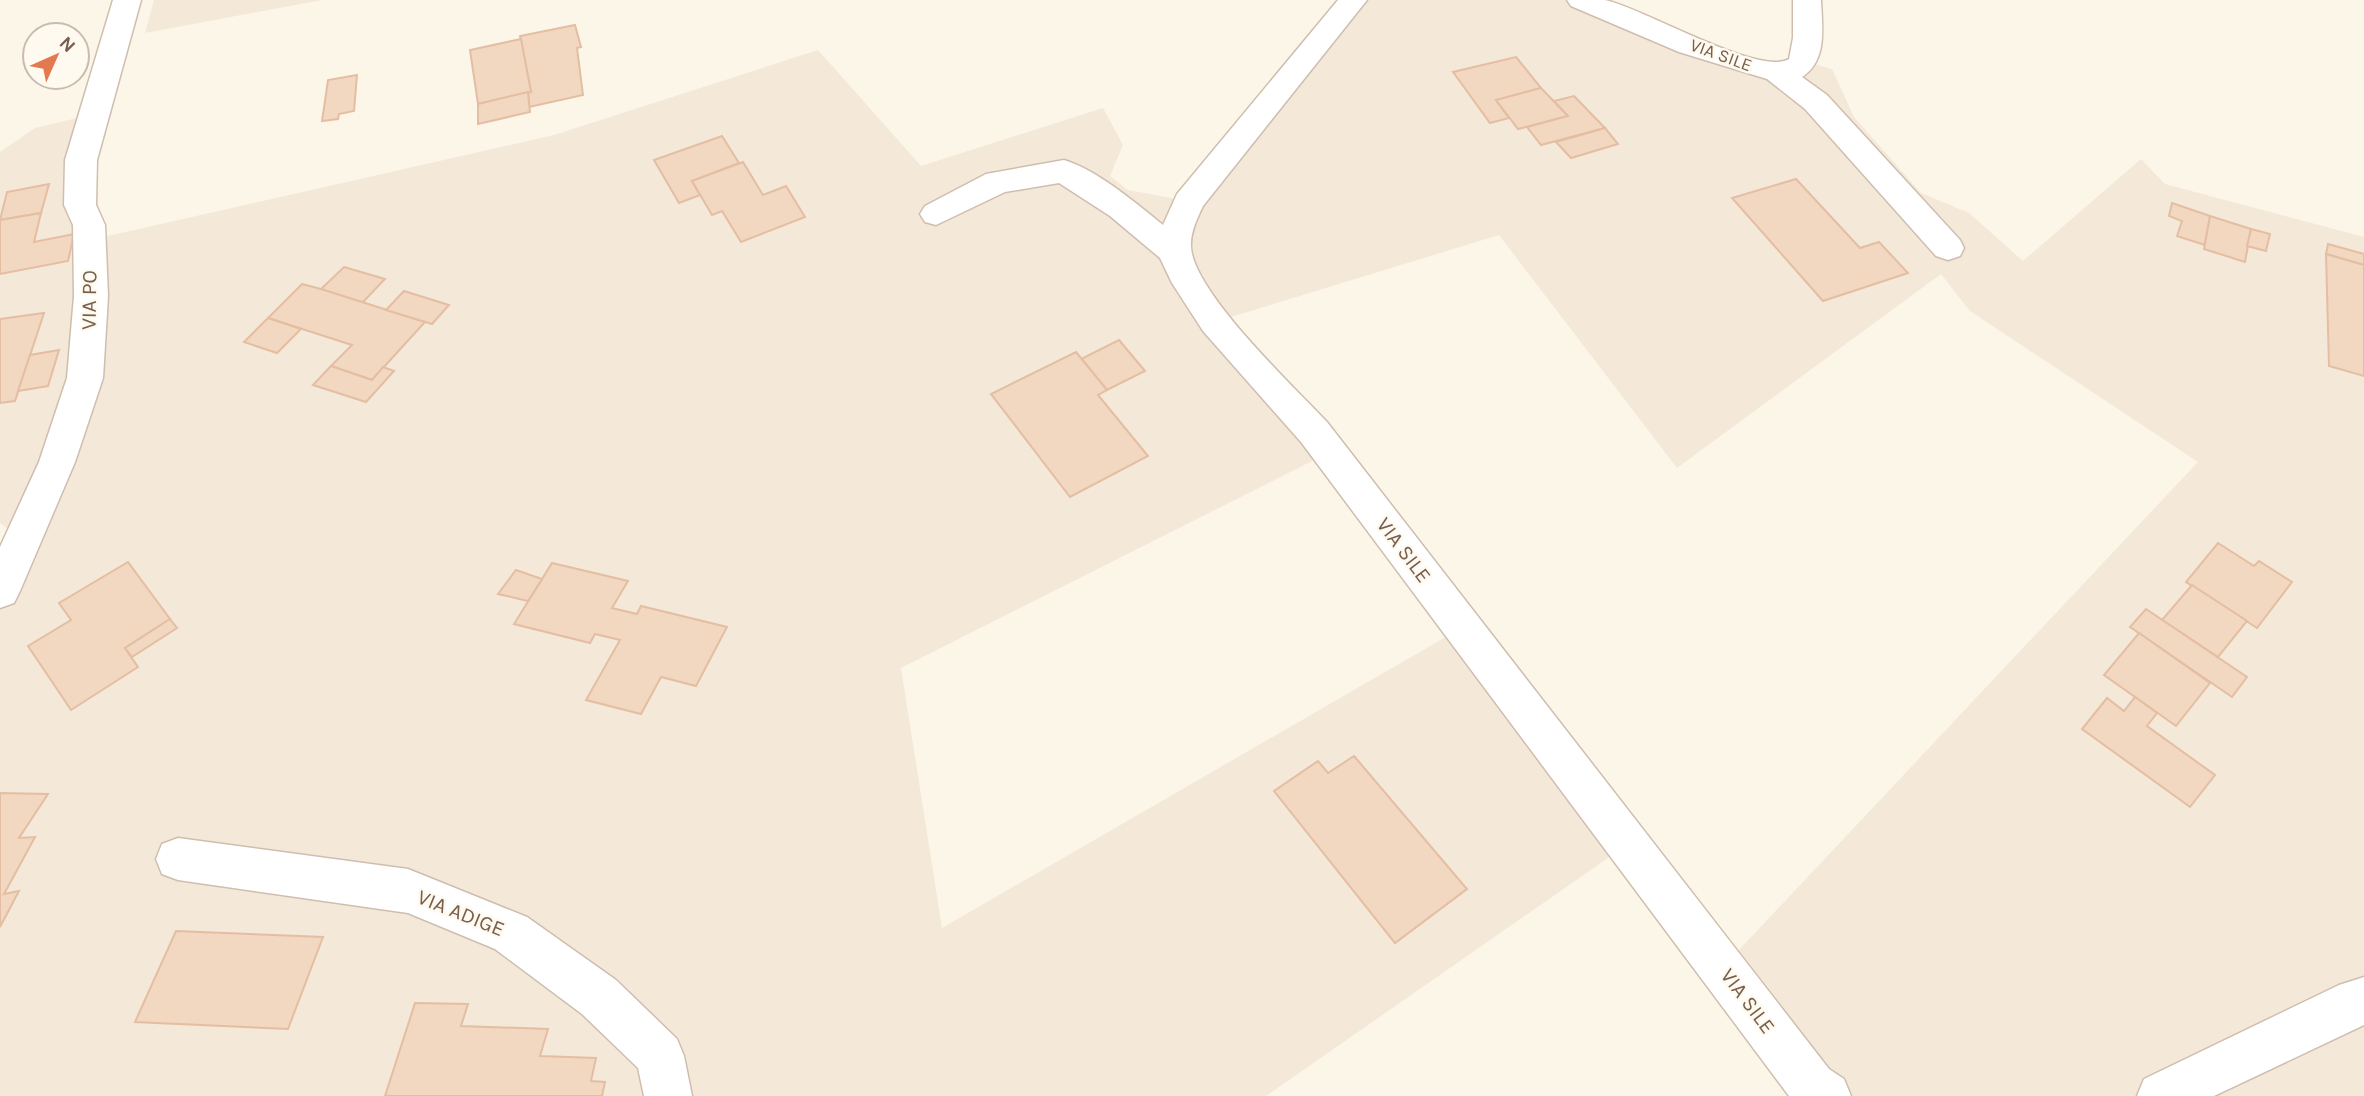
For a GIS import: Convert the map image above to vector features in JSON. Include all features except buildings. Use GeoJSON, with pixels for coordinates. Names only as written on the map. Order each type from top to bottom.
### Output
{"type":"FeatureCollection","features":[{"type":"Feature","properties":{"kind":"street","name":"VIA PO"},"geometry":{"type":"LineString","coordinates":[[0,591],[57,462],[85,378],[91,296],[89,225],[80,205],[81,160],[127,0]]}},
{"type":"Feature","properties":{"kind":"street"},"geometry":{"type":"LineString","coordinates":[[936,214],[997,182],[1064,171],[1121,208],[1174,251],[1179,225],[1188,202],[1353,0]]}},
{"type":"Feature","properties":{"kind":"street","name":"VIA SILE"},"geometry":{"type":"LineString","coordinates":[[1581,0],[1746,67],[1778,73],[1793,70],[1803,61],[1807,41],[1807,0]]}},
{"type":"Feature","properties":{"kind":"street"},"geometry":{"type":"LineString","coordinates":[[1778,73],[1816,102],[1948,248]]}},
{"type":"Feature","properties":{"kind":"street","name":"VIA SILE"},"geometry":{"type":"LineString","coordinates":[[1174,251],[1190,288],[1244,354],[1314,432],[1812,1086],[1827,1096]]}},
{"type":"Feature","properties":{"kind":"street","name":"VIA ADIGE"},"geometry":{"type":"LineString","coordinates":[[178,859],[408,891],[511,933],[599,997],[660,1056],[668,1096]]}},
{"type":"Feature","properties":{"kind":"street"},"geometry":{"type":"LineString","coordinates":[[2161,1096],[2356,1002],[2364,1001]]}},
{"type":"Feature","properties":{"kind":"shaded area"},"geometry":{"type":"Polygon","coordinates":[[[154,0],[322,0],[145,33],[154,0]]]}},
{"type":"Feature","properties":{"kind":"shaded area"},"geometry":{"type":"Polygon","coordinates":[[[1353,0],[1581,0],[1746,67],[1803,61],[1832,69],[1854,117],[1921,193],[1969,213],[2023,261],[2141,159],[2165,184],[2364,237],[2364,1096],[1827,1096],[1722,968],[2198,462],[1970,311],[1941,274],[1677,468],[1499,235],[1218,321],[1330,452],[901,668],[942,928],[1463,627],[1628,844],[1266,1096],[0,1096],[0,591],[22,540],[0,523],[0,152],[35,128],[94,114],[90,240],[554,135],[818,50],[921,166],[1103,108],[1123,145],[1110,176],[1128,190],[1188,201],[1353,0]]]}}]}
